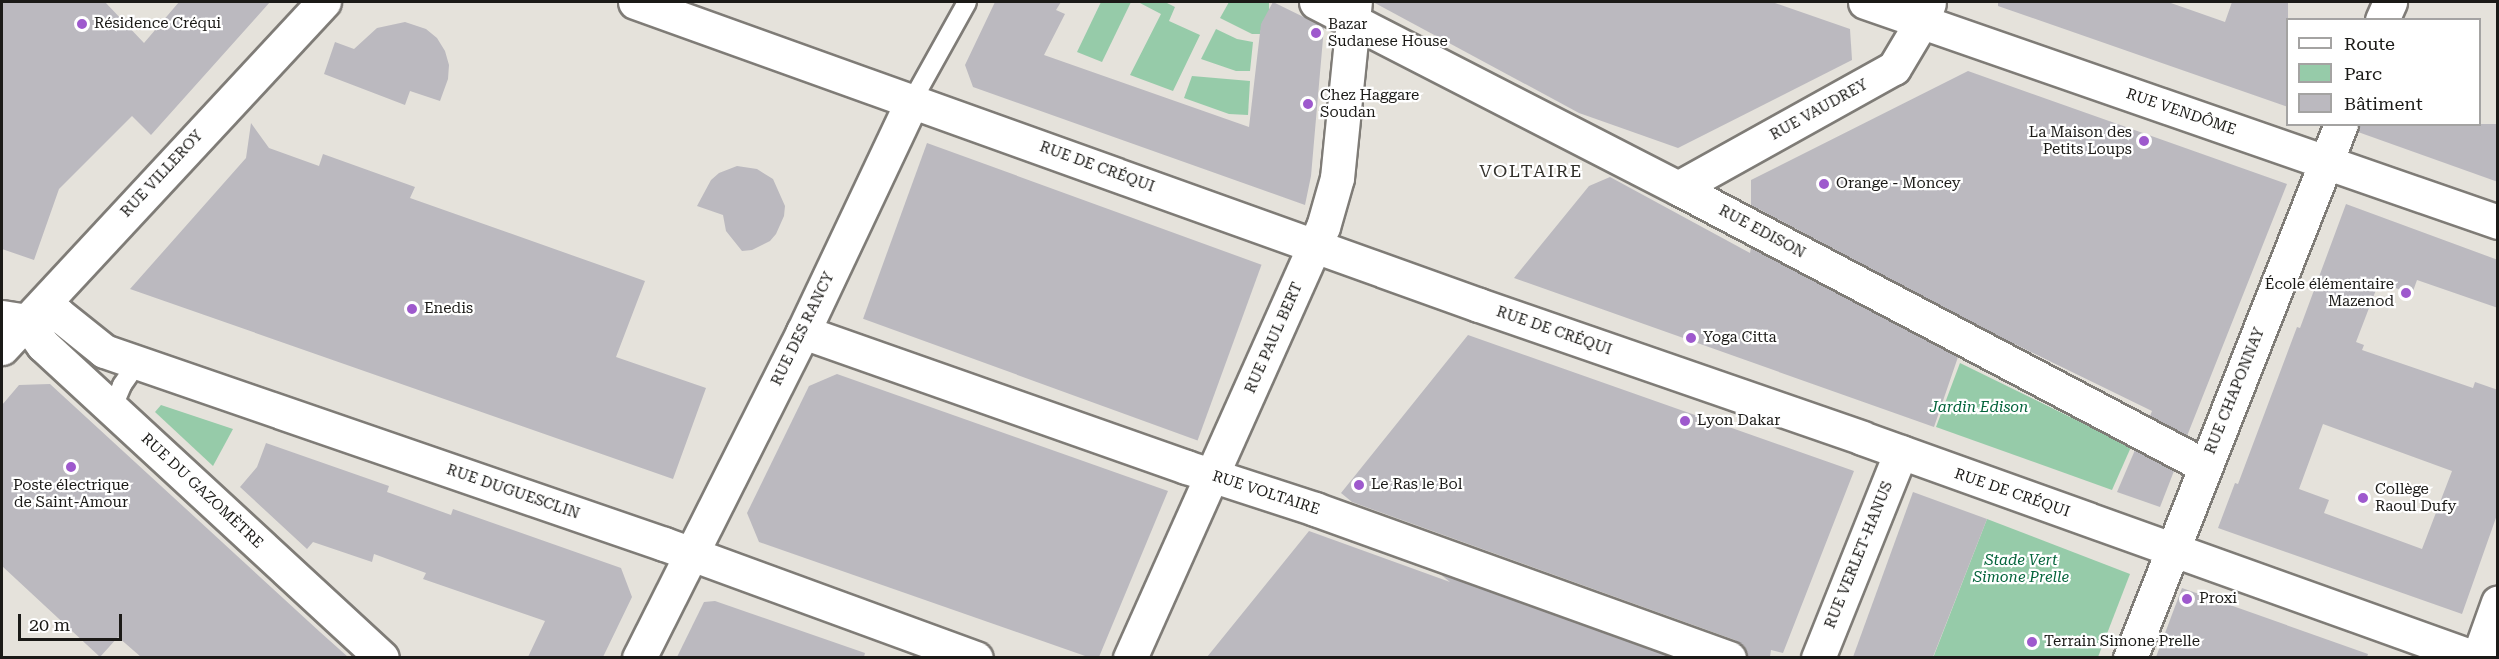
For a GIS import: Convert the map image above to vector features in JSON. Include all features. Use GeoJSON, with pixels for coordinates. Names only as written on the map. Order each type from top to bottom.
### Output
{"type":"FeatureCollection","features":[{"type":"Feature","properties":{"kind":"street","name":"RUE VILLEROY"},"geometry":{"type":"LineString","coordinates":[[2,348],[14,319],[56,303],[324,2]]}},
{"type":"Feature","properties":{"kind":"street","name":"RUE DE CRÉQUI"},"geometry":{"type":"LineString","coordinates":[[635,2],[2476,657]]}},
{"type":"Feature","properties":{"kind":"street","name":"RUE EDISON"},"geometry":{"type":"LineString","coordinates":[[1316,2],[1355,11],[1678,188],[2205,466]]}},
{"type":"Feature","properties":{"kind":"street","name":"RUE VENDÔME"},"geometry":{"type":"LineString","coordinates":[[1865,2],[1926,11],[2326,163],[2498,222]]}},
{"type":"Feature","properties":{"kind":"street"},"geometry":{"type":"LineString","coordinates":[[2383,18],[2390,2]]}},
{"type":"Feature","properties":{"kind":"street","name":"RUE PAUL BERT"},"geometry":{"type":"LineString","coordinates":[[1130,657],[1316,246],[1337,178],[1355,11]]}},
{"type":"Feature","properties":{"kind":"street","name":"RUE VAUDREY"},"geometry":{"type":"LineString","coordinates":[[1678,188],[1894,68],[1926,11]]}},
{"type":"Feature","properties":{"kind":"street","name":"RUE DES RANCY"},"geometry":{"type":"LineString","coordinates":[[639,657],[803,332],[912,101]]}},
{"type":"Feature","properties":{"kind":"street","name":"RUE CHAPONNAY"},"geometry":{"type":"LineString","coordinates":[[2130,657],[2340,126]]}},
{"type":"Feature","properties":{"kind":"street","name":"RUE DUGUESCLIN"},"geometry":{"type":"LineString","coordinates":[[56,303],[104,351],[690,553],[976,657]]}},
{"type":"Feature","properties":{"kind":"street","name":"RUE DU GAZOMÈTRE"},"geometry":{"type":"LineString","coordinates":[[14,319],[382,657]]}},
{"type":"Feature","properties":{"kind":"street","name":"RUE VOLTAIRE"},"geometry":{"type":"LineString","coordinates":[[803,332],[1212,476],[1315,509],[1729,657]]}},
{"type":"Feature","properties":{"kind":"street","name":"RUE VERLET-HANUS"},"geometry":{"type":"LineString","coordinates":[[1818,657],[1900,452]]}},
{"type":"Feature","properties":{"kind":"street"},"geometry":{"type":"LineString","coordinates":[[2476,657],[2498,602]]}},
{"type":"Feature","properties":{"kind":"lane","name":"RUE DES RANCY"},"geometry":{"type":"LineString","coordinates":[[912,101],[967,2]]}},
{"type":"Feature","properties":{"kind":"lane"},"geometry":{"type":"LineString","coordinates":[[112,409],[122,385],[138,362]]}},
{"type":"Feature","properties":{"kind":"green space"},"geometry":{"type":"Polygon","coordinates":[[[1101,2],[1131,2],[1102,62],[1077,52],[1101,2]]]}},
{"type":"Feature","properties":{"kind":"green space"},"geometry":{"type":"Polygon","coordinates":[[[1138,2],[1165,2],[1175,7],[1169,21],[1200,35],[1173,91],[1130,75],[1161,14],[1138,2]]]}},
{"type":"Feature","properties":{"kind":"green space"},"geometry":{"type":"Polygon","coordinates":[[[1229,2],[1277,2],[1269,3],[1269,20],[1263,21],[1260,34],[1252,34],[1220,18],[1229,2]]]}},
{"type":"Feature","properties":{"kind":"green space"},"geometry":{"type":"Polygon","coordinates":[[[1216,29],[1237,39],[1253,42],[1250,71],[1236,71],[1201,59],[1216,29]]]}},
{"type":"Feature","properties":{"kind":"green space"},"geometry":{"type":"Polygon","coordinates":[[[1192,76],[1250,81],[1248,115],[1229,114],[1184,98],[1192,76]]]}},
{"type":"Feature","properties":{"kind":"green space","name":"Jardin Edison"},"geometry":{"type":"Polygon","coordinates":[[[1960,363],[2131,447],[2112,490],[1936,427],[1960,363]]]}},
{"type":"Feature","properties":{"kind":"green space"},"geometry":{"type":"Polygon","coordinates":[[[161,405],[233,429],[213,466],[155,412],[161,405]]]}},
{"type":"Feature","properties":{"kind":"green space","name":"Stade Vert Simone Prelle"},"geometry":{"type":"Polygon","coordinates":[[[1987,519],[2130,574],[2098,657],[1933,658],[1987,519]]]}},
{"type":"Feature","properties":{"kind":"building"},"geometry":{"type":"Polygon","coordinates":[[[2,2],[105,2],[144,43],[179,2],[270,2],[151,135],[132,116],[59,189],[34,260],[2,249],[2,2]]]}},
{"type":"Feature","properties":{"kind":"building"},"geometry":{"type":"Polygon","coordinates":[[[995,2],[1061,2],[1056,10],[1065,14],[1044,55],[1249,127],[1261,24],[1273,2],[1324,27],[1311,176],[1305,205],[973,87],[965,65],[995,2]]]}},
{"type":"Feature","properties":{"kind":"building"},"geometry":{"type":"Polygon","coordinates":[[[1373,2],[1772,2],[1850,29],[1852,60],[1678,148],[1579,113],[1373,2]]]}},
{"type":"Feature","properties":{"kind":"building"},"geometry":{"type":"Polygon","coordinates":[[[1998,2],[2168,2],[2225,22],[2232,2],[2288,2],[2286,106],[1998,6],[1998,2]]]}},
{"type":"Feature","properties":{"kind":"building"},"geometry":{"type":"Polygon","coordinates":[[[405,22],[426,29],[437,38],[445,51],[449,65],[448,79],[440,101],[410,91],[405,105],[324,74],[335,42],[354,49],[377,28],[405,22]]]}},
{"type":"Feature","properties":{"kind":"building"},"geometry":{"type":"Polygon","coordinates":[[[1968,71],[2287,184],[2187,436],[2150,416],[2152,411],[2002,338],[1751,205],[1751,180],[1968,71]]]}},
{"type":"Feature","properties":{"kind":"building","name":"Enedis"},"geometry":{"type":"Polygon","coordinates":[[[251,123],[269,148],[319,166],[323,154],[415,187],[410,198],[645,281],[616,357],[706,388],[673,479],[130,289],[246,158],[251,123]]]}},
{"type":"Feature","properties":{"kind":"building"},"geometry":{"type":"Polygon","coordinates":[[[2498,124],[2498,182],[2358,132],[2359,126],[2498,124]]]}},
{"type":"Feature","properties":{"kind":"building"},"geometry":{"type":"Polygon","coordinates":[[[927,143],[1262,265],[1198,440],[863,319],[927,143]]]}},
{"type":"Feature","properties":{"kind":"building"},"geometry":{"type":"Polygon","coordinates":[[[737,166],[757,169],[773,179],[785,206],[784,216],[776,234],[770,241],[752,250],[742,251],[726,231],[723,215],[697,206],[711,180],[719,173],[737,166]]]}},
{"type":"Feature","properties":{"kind":"building"},"geometry":{"type":"Polygon","coordinates":[[[1610,177],[1750,253],[1751,247],[1958,357],[1934,427],[1514,278],[1589,186],[1610,177]]]}},
{"type":"Feature","properties":{"kind":"building"},"geometry":{"type":"Polygon","coordinates":[[[2346,204],[2498,260],[2498,308],[2417,280],[2412,294],[2379,282],[2356,342],[2364,345],[2362,350],[2473,388],[2475,382],[2498,390],[2498,512],[2462,614],[2218,528],[2235,483],[2238,484],[2297,327],[2300,328],[2346,204]],[[2323,424],[2299,489],[2329,500],[2324,513],[2422,549],[2452,471],[2323,424]]]}},
{"type":"Feature","properties":{"kind":"building"},"geometry":{"type":"Polygon","coordinates":[[[1468,335],[1854,471],[1783,653],[1771,650],[1770,657],[1747,657],[1744,646],[1735,640],[1352,502],[1341,493],[1468,335]]]}},
{"type":"Feature","properties":{"kind":"building"},"geometry":{"type":"Polygon","coordinates":[[[837,374],[1168,491],[1099,657],[1088,657],[759,542],[747,513],[809,386],[837,374]]]}},
{"type":"Feature","properties":{"kind":"building","name":"Poste électrique de Saint-Amour"},"geometry":{"type":"Polygon","coordinates":[[[50,384],[348,657],[141,657],[118,637],[100,657],[2,566],[2,405],[19,385],[50,384]]]}},
{"type":"Feature","properties":{"kind":"building"},"geometry":{"type":"Polygon","coordinates":[[[266,443],[389,486],[387,492],[451,515],[453,509],[621,568],[632,597],[603,657],[528,657],[545,621],[423,579],[426,573],[374,554],[372,562],[313,542],[307,549],[240,487],[257,467],[266,443]]]}},
{"type":"Feature","properties":{"kind":"building"},"geometry":{"type":"Polygon","coordinates":[[[2135,450],[2174,471],[2160,507],[2117,492],[2135,450]]]}},
{"type":"Feature","properties":{"kind":"building"},"geometry":{"type":"Polygon","coordinates":[[[1913,492],[1987,519],[1933,657],[1853,657],[1913,492]]]}},
{"type":"Feature","properties":{"kind":"building"},"geometry":{"type":"Polygon","coordinates":[[[1309,531],[1450,582],[1440,574],[1672,657],[1207,657],[1309,531]]]}},
{"type":"Feature","properties":{"kind":"building"},"geometry":{"type":"Polygon","coordinates":[[[2182,588],[2368,654],[2367,657],[2156,657],[2182,588]]]}},
{"type":"Feature","properties":{"kind":"building"},"geometry":{"type":"Polygon","coordinates":[[[715,601],[865,653],[864,657],[677,657],[704,602],[715,601]]]}},
{"type":"Feature","properties":{"kind":"place","name":"Résidence Créqui"},"geometry":{"type":"Point","coordinates":[82,24]}},
{"type":"Feature","properties":{"kind":"place","name":"Bazar Sudanese House"},"geometry":{"type":"Point","coordinates":[1316,33]}},
{"type":"Feature","properties":{"kind":"place","name":"Chez Haggare Soudan"},"geometry":{"type":"Point","coordinates":[1308,104]}},
{"type":"Feature","properties":{"kind":"place","name":"La Maison des Petits Loups"},"geometry":{"type":"Point","coordinates":[2144,141]}},
{"type":"Feature","properties":{"kind":"place","name":"Orange - Moncey"},"geometry":{"type":"Point","coordinates":[1824,184]}},
{"type":"Feature","properties":{"kind":"place","name":"École élémentaire Mazenod"},"geometry":{"type":"Point","coordinates":[2406,293]}},
{"type":"Feature","properties":{"kind":"place","name":"Enedis"},"geometry":{"type":"Point","coordinates":[412,309]}},
{"type":"Feature","properties":{"kind":"place","name":"Yoga Citta"},"geometry":{"type":"Point","coordinates":[1691,338]}},
{"type":"Feature","properties":{"kind":"place","name":"Lyon Dakar"},"geometry":{"type":"Point","coordinates":[1685,421]}},
{"type":"Feature","properties":{"kind":"place","name":"Poste électrique de Saint-Amour"},"geometry":{"type":"Point","coordinates":[71,467]}},
{"type":"Feature","properties":{"kind":"place","name":"Le Ras le Bol"},"geometry":{"type":"Point","coordinates":[1359,485]}},
{"type":"Feature","properties":{"kind":"place","name":"Collège Raoul Dufy"},"geometry":{"type":"Point","coordinates":[2363,498]}},
{"type":"Feature","properties":{"kind":"place","name":"Proxi"},"geometry":{"type":"Point","coordinates":[2187,599]}},
{"type":"Feature","properties":{"kind":"place","name":"Terrain Simone Prelle"},"geometry":{"type":"Point","coordinates":[2032,642]}},
{"type":"Feature","properties":{"kind":"district","name":"VOLTAIRE"},"geometry":{"type":"Point","coordinates":[1531,171]}}]}
